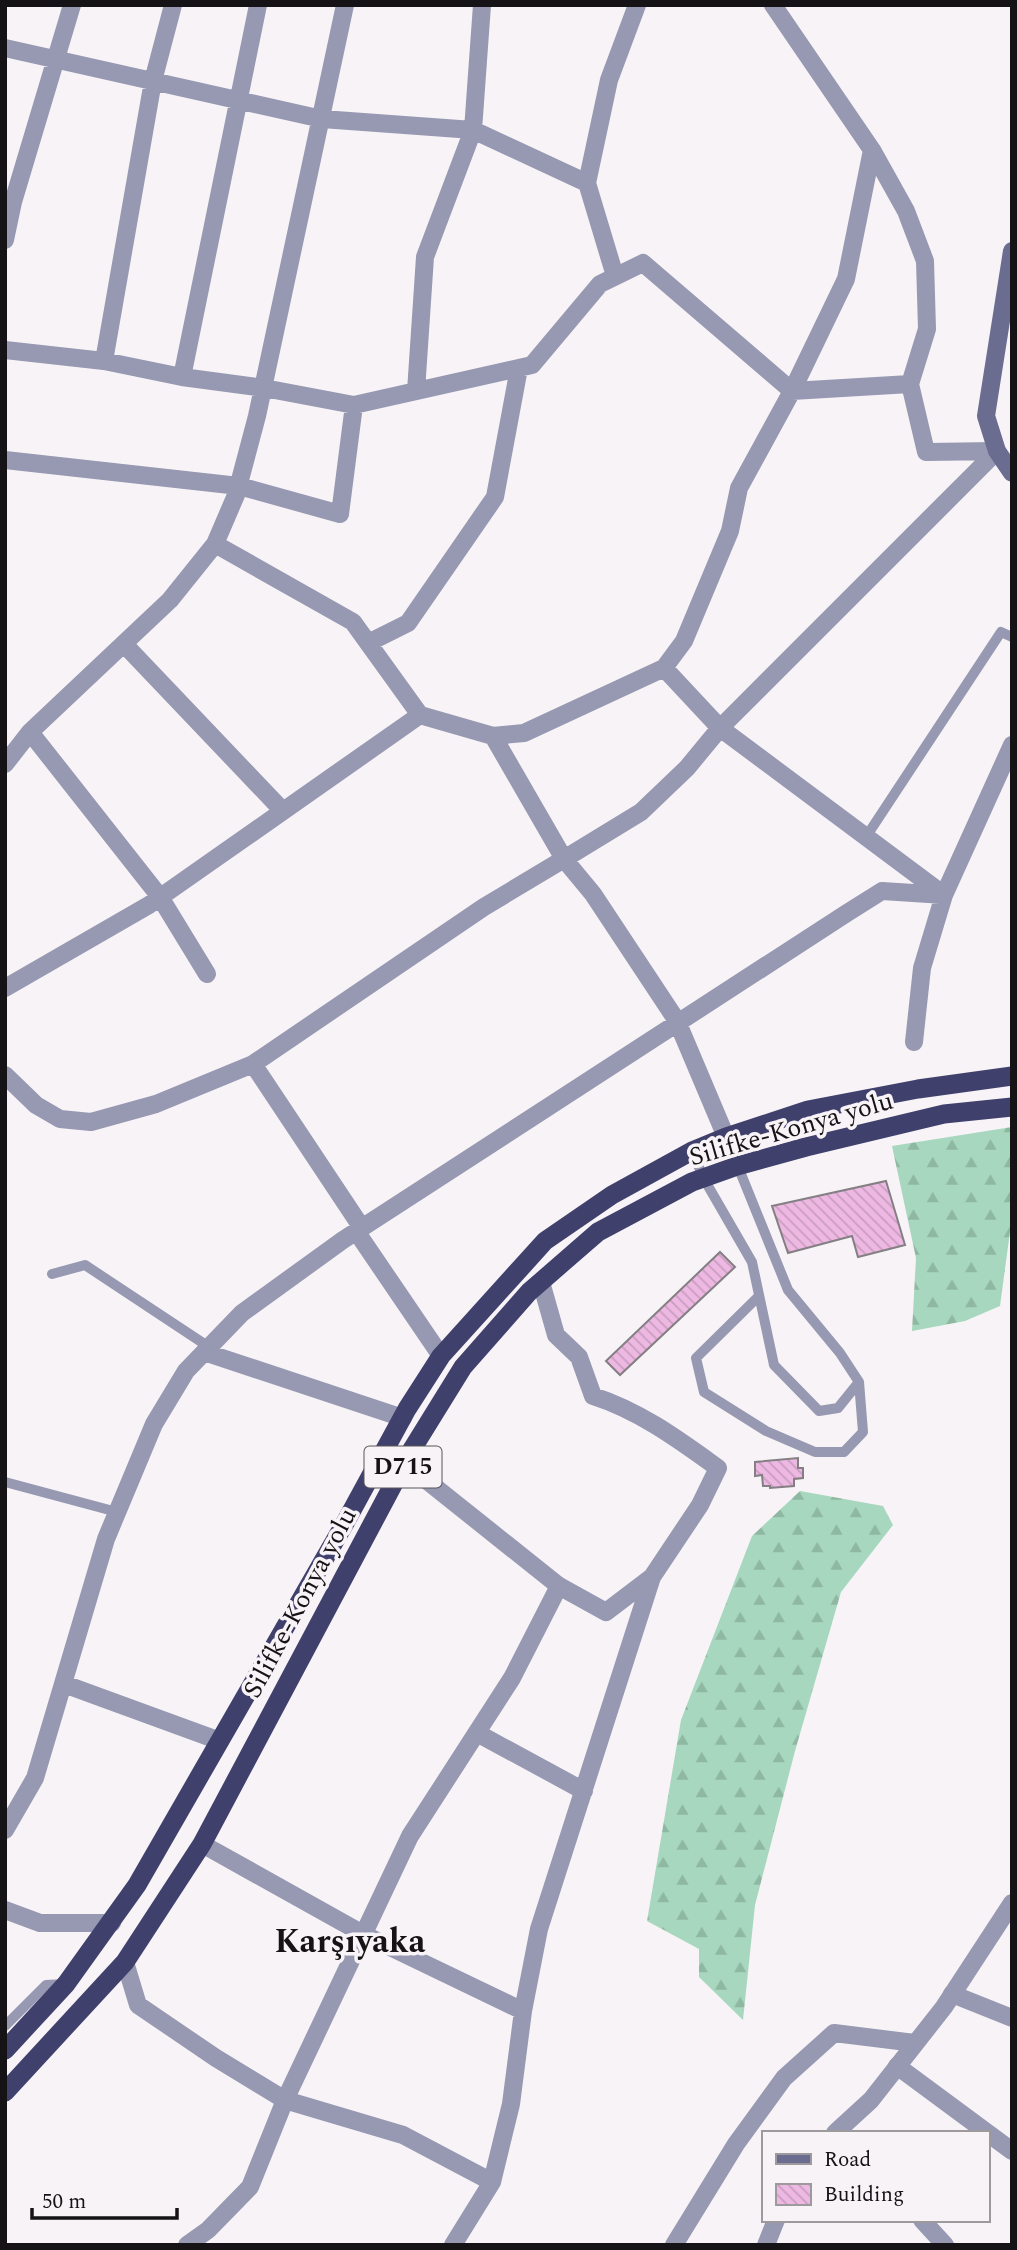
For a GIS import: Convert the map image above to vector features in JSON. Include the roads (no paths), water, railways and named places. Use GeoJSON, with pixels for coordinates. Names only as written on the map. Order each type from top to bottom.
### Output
{"type":"FeatureCollection","features":[{"type":"Feature","properties":{"kind":"highway","name":"Silifke-Konya yolu"},"geometry":{"type":"LineString","coordinates":[[5,2050],[66,1984],[137,1885],[402,1418],[441,1356],[545,1241],[612,1195],[692,1151],[726,1137],[808,1110],[918,1089],[1012,1076]]}},
{"type":"Feature","properties":{"kind":"highway","name":"Silifke-Konya yolu"},"geometry":{"type":"LineString","coordinates":[[5,2092],[125,1962],[202,1844],[405,1463],[463,1367],[541,1282],[598,1232],[692,1182],[737,1166],[944,1114],[1012,1107]]}},
{"type":"Feature","properties":{"kind":"main road"},"geometry":{"type":"LineString","coordinates":[[1012,251],[986,416],[997,451],[1012,472]]}},
{"type":"Feature","properties":{"kind":"street"},"geometry":{"type":"LineString","coordinates":[[5,240],[13,202],[72,5]]}},
{"type":"Feature","properties":{"kind":"street"},"geometry":{"type":"LineString","coordinates":[[104,361],[153,81],[173,5]]}},
{"type":"Feature","properties":{"kind":"street"},"geometry":{"type":"LineString","coordinates":[[182,377],[258,5]]}},
{"type":"Feature","properties":{"kind":"street"},"geometry":{"type":"LineString","coordinates":[[5,764],[30,732],[170,600],[215,544],[239,486],[264,388],[345,5]]}},
{"type":"Feature","properties":{"kind":"street"},"geometry":{"type":"LineString","coordinates":[[415,391],[425,257],[473,130],[482,5]]}},
{"type":"Feature","properties":{"kind":"street"},"geometry":{"type":"LineString","coordinates":[[615,276],[587,183],[609,80],[638,5]]}},
{"type":"Feature","properties":{"kind":"street"},"geometry":{"type":"LineString","coordinates":[[773,5],[872,150],[906,211],[925,261],[927,329],[910,384],[926,452],[997,451]]}},
{"type":"Feature","properties":{"kind":"street"},"geometry":{"type":"LineString","coordinates":[[5,48],[322,119],[473,130],[587,183]]}},
{"type":"Feature","properties":{"kind":"street"},"geometry":{"type":"LineString","coordinates":[[215,544],[353,622],[420,715],[493,736],[524,733],[664,668],[684,641],[730,530],[739,488],[792,391],[846,279],[872,150]]}},
{"type":"Feature","properties":{"kind":"street"},"geometry":{"type":"LineString","coordinates":[[5,349],[104,361],[182,377],[264,388],[354,405],[532,365],[600,284],[643,263],[792,391],[910,384]]}},
{"type":"Feature","properties":{"kind":"street"},"geometry":{"type":"LineString","coordinates":[[368,643],[408,623],[495,497],[519,368]]}},
{"type":"Feature","properties":{"kind":"street"},"geometry":{"type":"LineString","coordinates":[[5,460],[239,486],[340,514],[354,405]]}},
{"type":"Feature","properties":{"kind":"street"},"geometry":{"type":"LineString","coordinates":[[7,1080],[36,1105],[60,1119],[91,1122],[156,1104],[253,1064],[484,907],[641,812],[687,768],[720,728],[997,451]]}},
{"type":"Feature","properties":{"kind":"street"},"geometry":{"type":"LineString","coordinates":[[124,644],[283,811]]}},
{"type":"Feature","properties":{"kind":"street"},"geometry":{"type":"LineString","coordinates":[[664,668],[720,728],[944,895]]}},
{"type":"Feature","properties":{"kind":"street"},"geometry":{"type":"LineString","coordinates":[[5,988],[160,897],[420,715]]}},
{"type":"Feature","properties":{"kind":"street"},"geometry":{"type":"LineString","coordinates":[[30,732],[160,897],[207,974]]}},
{"type":"Feature","properties":{"kind":"street"},"geometry":{"type":"LineString","coordinates":[[493,736],[564,859],[593,894],[677,1021],[726,1137]]}},
{"type":"Feature","properties":{"kind":"street"},"geometry":{"type":"LineString","coordinates":[[914,1042],[922,968],[944,895],[1012,745]]}},
{"type":"Feature","properties":{"kind":"street"},"geometry":{"type":"LineString","coordinates":[[5,1830],[35,1778],[106,1539],[154,1424],[186,1371],[242,1312],[359,1229],[882,891],[944,895]]}},
{"type":"Feature","properties":{"kind":"street"},"geometry":{"type":"LineString","coordinates":[[253,1064],[441,1356]]}},
{"type":"Feature","properties":{"kind":"street"},"geometry":{"type":"LineString","coordinates":[[453,2245],[492,2182],[511,2104],[523,2011],[539,1929],[652,1577],[700,1505],[718,1468],[669,1433],[615,1403],[593,1396],[579,1357],[556,1335],[541,1282]]}},
{"type":"Feature","properties":{"kind":"street"},"geometry":{"type":"LineString","coordinates":[[206,1350],[402,1418]]}},
{"type":"Feature","properties":{"kind":"street"},"geometry":{"type":"LineString","coordinates":[[386,1448],[559,1586],[606,1612],[652,1577]]}},
{"type":"Feature","properties":{"kind":"street"},"geometry":{"type":"LineString","coordinates":[[187,2245],[208,2230],[250,2187],[285,2100],[410,1836],[512,1678],[559,1586]]}},
{"type":"Feature","properties":{"kind":"street"},"geometry":{"type":"LineString","coordinates":[[64,1685],[220,1741]]}},
{"type":"Feature","properties":{"kind":"street"},"geometry":{"type":"LineString","coordinates":[[477,1733],[584,1791]]}},
{"type":"Feature","properties":{"kind":"street"},"geometry":{"type":"LineString","coordinates":[[202,1844],[365,1935],[523,2011]]}},
{"type":"Feature","properties":{"kind":"street"},"geometry":{"type":"LineString","coordinates":[[839,2131],[871,2100],[915,2043],[952,1994],[1012,1903]]}},
{"type":"Feature","properties":{"kind":"street"},"geometry":{"type":"LineString","coordinates":[[5,1910],[40,1923],[111,1923]]}},
{"type":"Feature","properties":{"kind":"street"},"geometry":{"type":"LineString","coordinates":[[125,1962],[138,2005],[216,2058],[285,2100],[402,2135],[492,2182]]}},
{"type":"Feature","properties":{"kind":"street"},"geometry":{"type":"LineString","coordinates":[[952,1994],[1012,2018]]}},
{"type":"Feature","properties":{"kind":"street"},"geometry":{"type":"LineString","coordinates":[[674,2245],[736,2144],[784,2078],[834,2033],[915,2043]]}},
{"type":"Feature","properties":{"kind":"street"},"geometry":{"type":"LineString","coordinates":[[897,2066],[985,2131]]}},
{"type":"Feature","properties":{"kind":"street"},"geometry":{"type":"LineString","coordinates":[[989,2134],[1012,2151]]}},
{"type":"Feature","properties":{"kind":"street"},"geometry":{"type":"LineString","coordinates":[[766,2245],[775,2222]]}},
{"type":"Feature","properties":{"kind":"street"},"geometry":{"type":"LineString","coordinates":[[924,2222],[945,2245]]}},
{"type":"Feature","properties":{"kind":"lane"},"geometry":{"type":"LineString","coordinates":[[866,836],[1001,632],[1012,637]]}},
{"type":"Feature","properties":{"kind":"lane"},"geometry":{"type":"LineString","coordinates":[[726,1137],[788,1290],[840,1353],[859,1382],[863,1432],[844,1451],[815,1452],[766,1431],[704,1392],[696,1358],[759,1296]]}},
{"type":"Feature","properties":{"kind":"lane"},"geometry":{"type":"LineString","coordinates":[[692,1151],[704,1179],[752,1262],[774,1365],[819,1411],[838,1408],[859,1382]]}},
{"type":"Feature","properties":{"kind":"lane"},"geometry":{"type":"LineString","coordinates":[[52,1274],[85,1265],[206,1350]]}},
{"type":"Feature","properties":{"kind":"lane"},"geometry":{"type":"LineString","coordinates":[[5,1482],[117,1513]]}},
{"type":"Feature","properties":{"kind":"lane"},"geometry":{"type":"LineString","coordinates":[[5,2026],[46,1985],[66,1984]]}},
{"type":"Feature","properties":{"kind":"district","name":"Karşıyaka"},"geometry":{"type":"Point","coordinates":[350,1942]}}]}
